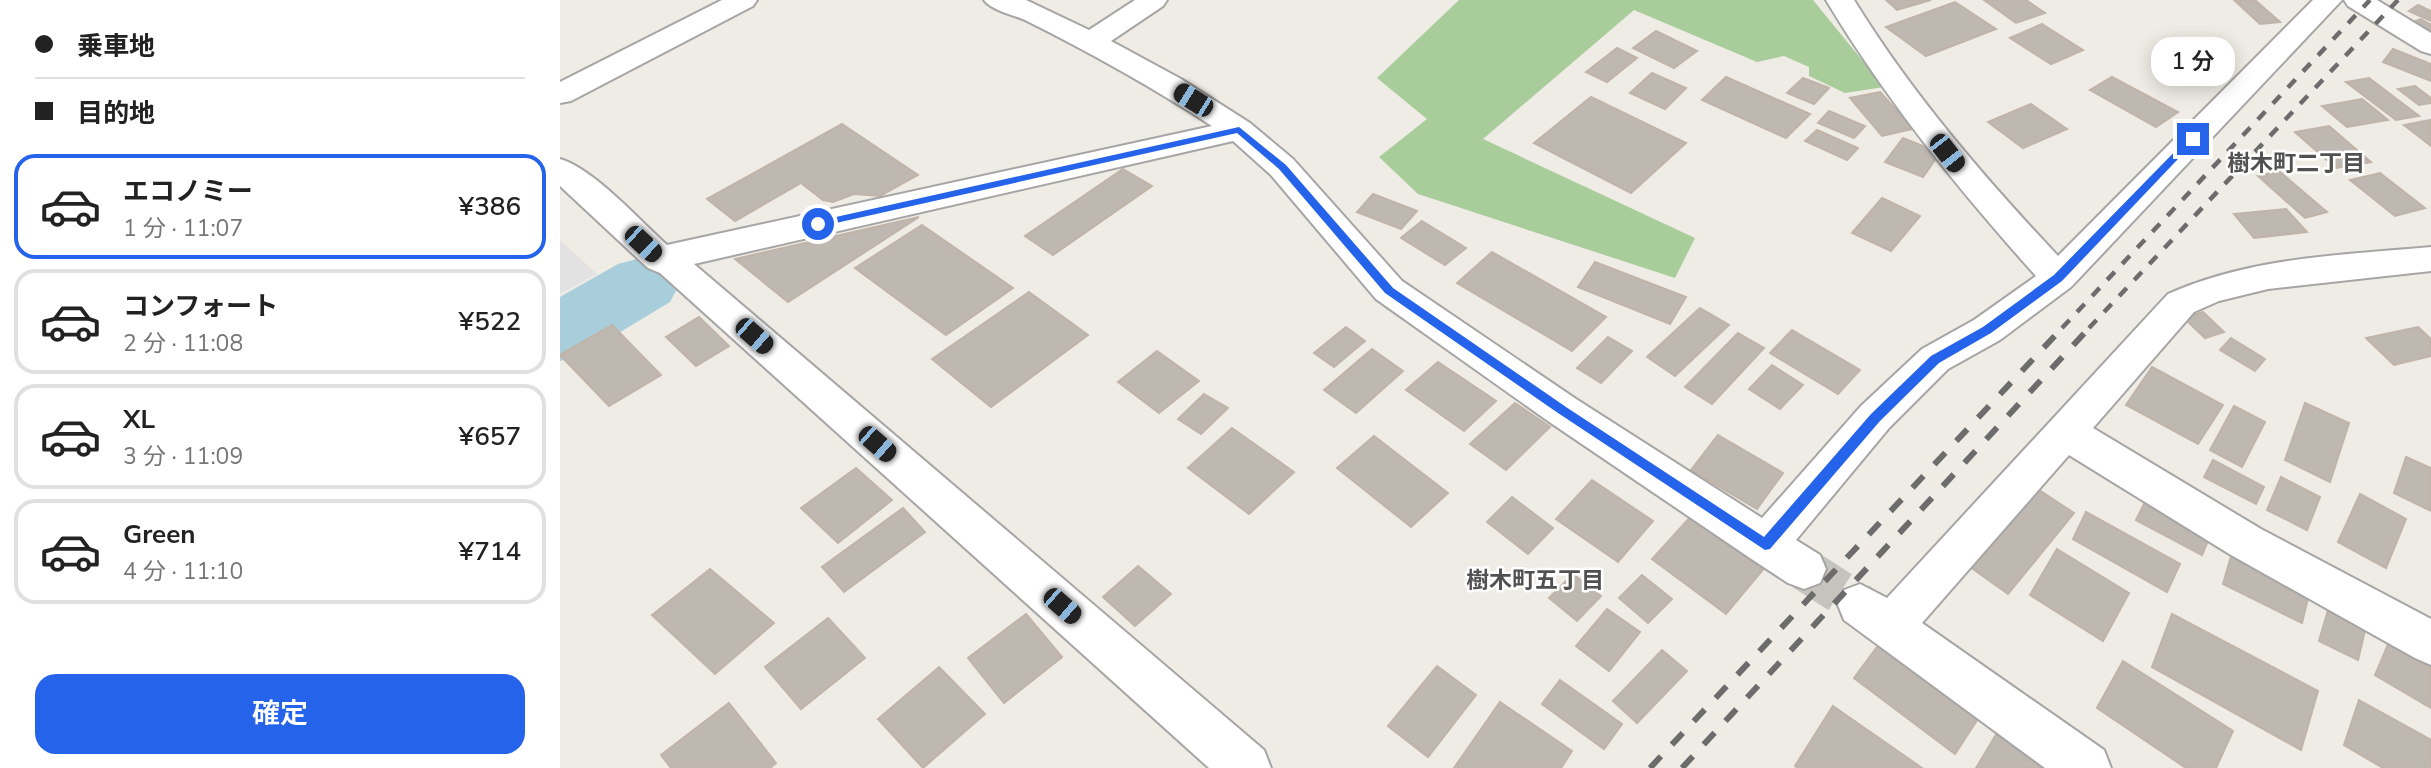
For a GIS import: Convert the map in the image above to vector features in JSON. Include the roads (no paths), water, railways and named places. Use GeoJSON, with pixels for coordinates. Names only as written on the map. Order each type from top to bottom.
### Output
{"type":"FeatureCollection","features":[{"type":"Feature","properties":{"kind":"street"},"geometry":{"type":"LineString","coordinates":[[560,94],[743,0]]}},
{"type":"Feature","properties":{"kind":"street"},"geometry":{"type":"LineString","coordinates":[[1091,42],[1153,0]]}},
{"type":"Feature","properties":{"kind":"street"},"geometry":{"type":"LineString","coordinates":[[1840,0],[1862,38],[1959,169],[2058,278]]}},
{"type":"Feature","properties":{"kind":"street"},"geometry":{"type":"LineString","coordinates":[[1765,545],[1875,417],[1935,359],[1987,330],[2058,278],[2328,0]]}},
{"type":"Feature","properties":{"kind":"street"},"geometry":{"type":"LineString","coordinates":[[2358,0],[2431,45]]}},
{"type":"Feature","properties":{"kind":"street"},"geometry":{"type":"LineString","coordinates":[[1014,2],[1170,85],[1239,130],[1282,167],[1389,290],[1551,403],[1804,569]]}},
{"type":"Feature","properties":{"kind":"street"},"geometry":{"type":"LineString","coordinates":[[660,260],[1239,130]]}},
{"type":"Feature","properties":{"kind":"street"},"geometry":{"type":"LineString","coordinates":[[560,170],[579,183],[660,260],[672,264],[1246,768]]}},
{"type":"Feature","properties":{"kind":"street"},"geometry":{"type":"LineString","coordinates":[[2086,768],[1875,616],[2065,432],[2181,303],[2204,290],[2266,277],[2431,259]]}},
{"type":"Feature","properties":{"kind":"street"},"geometry":{"type":"LineString","coordinates":[[2065,432],[2246,542],[2431,643]]}},
{"type":"Feature","properties":{"kind":"waterway"},"geometry":{"type":"LineString","coordinates":[[560,332],[644,283]]}},
{"type":"Feature","properties":{"kind":"tunnel"},"geometry":{"type":"LineString","coordinates":[[1804,569],[1860,605]]}},
{"type":"Feature","properties":{"kind":"railway"},"geometry":{"type":"LineString","coordinates":[[2062,328],[2370,0]]}},
{"type":"Feature","properties":{"kind":"railway"},"geometry":{"type":"LineString","coordinates":[[2089,328],[2398,0]]}},
{"type":"Feature","properties":{"kind":"railway"},"geometry":{"type":"LineString","coordinates":[[1650,768],[2064,326]]}},
{"type":"Feature","properties":{"kind":"railway"},"geometry":{"type":"LineString","coordinates":[[1682,768],[2091,326]]}},
{"type":"Feature","properties":{"kind":"district","name":"樹木町二丁目"},"geometry":{"type":"Point","coordinates":[2296,163]}},
{"type":"Feature","properties":{"kind":"district","name":"樹木町五丁目"},"geometry":{"type":"Point","coordinates":[1535,580]}}]}
